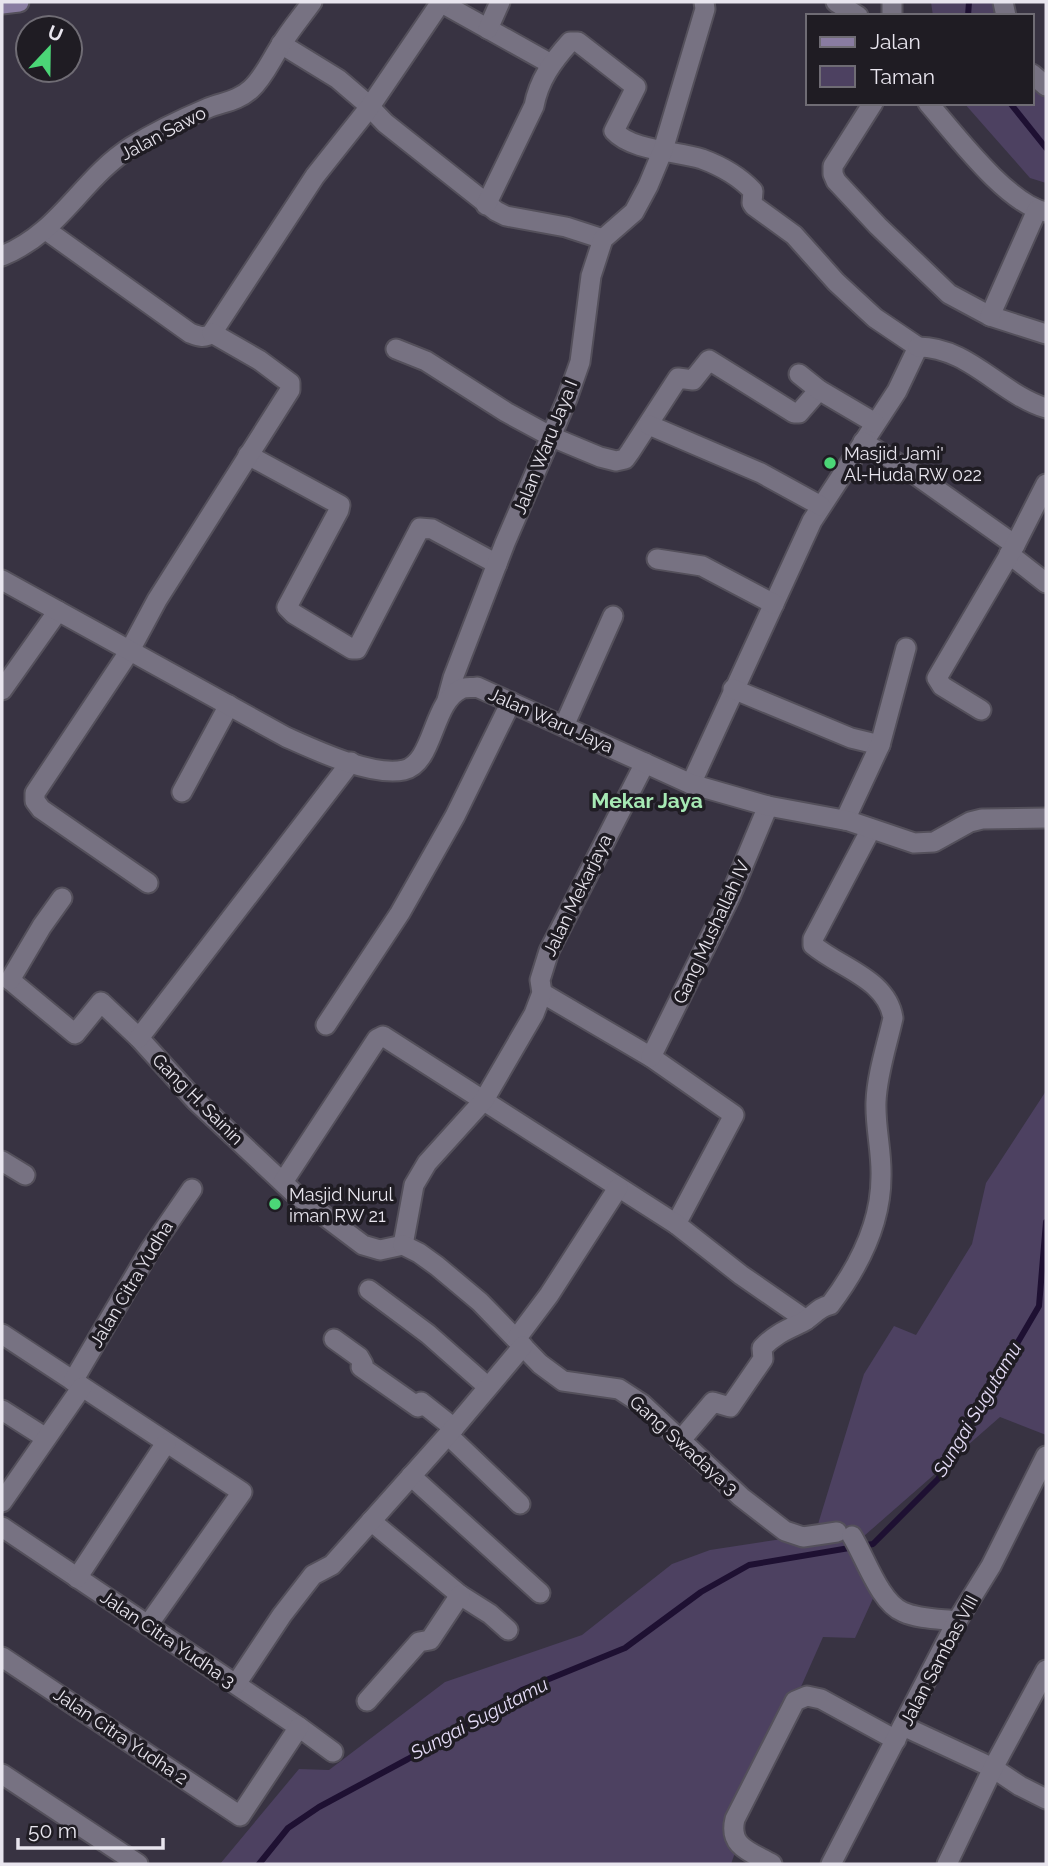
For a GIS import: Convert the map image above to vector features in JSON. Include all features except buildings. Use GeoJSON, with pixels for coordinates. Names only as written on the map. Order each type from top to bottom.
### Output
{"type":"FeatureCollection","features":[{"type":"Feature","properties":{"kind":"main road"},"geometry":{"type":"LineString","coordinates":[[2,4],[19,2]]}},
{"type":"Feature","properties":{"kind":"street","name":"Jalan Sawo"},"geometry":{"type":"LineString","coordinates":[[2,256],[24,246],[46,230],[106,167],[133,146],[182,120],[210,107],[235,100],[248,92],[266,71],[281,44],[312,2]]}},
{"type":"Feature","properties":{"kind":"street"},"geometry":{"type":"LineString","coordinates":[[46,230],[190,333],[200,337],[212,333],[315,176],[369,108],[440,2],[551,64]]}},
{"type":"Feature","properties":{"kind":"street"},"geometry":{"type":"LineString","coordinates":[[488,29],[500,2]]}},
{"type":"Feature","properties":{"kind":"street"},"geometry":{"type":"LineString","coordinates":[[281,44],[338,79],[486,205],[506,216],[566,227],[603,239],[634,212],[663,150],[705,9],[704,2]]}},
{"type":"Feature","properties":{"kind":"street"},"geometry":{"type":"LineString","coordinates":[[836,2],[855,14]]}},
{"type":"Feature","properties":{"kind":"street"},"geometry":{"type":"LineString","coordinates":[[486,205],[534,106],[537,92],[551,64],[573,40],[634,84],[635,92],[614,131],[618,136],[641,146],[703,159],[734,174],[753,191],[754,206],[794,235],[836,282],[875,318],[918,347],[929,347],[954,355],[1029,401],[1046,408]]}},
{"type":"Feature","properties":{"kind":"street"},"geometry":{"type":"LineString","coordinates":[[872,105],[832,166],[836,181],[878,226],[949,294],[990,316],[1046,334]]}},
{"type":"Feature","properties":{"kind":"street"},"geometry":{"type":"LineString","coordinates":[[930,105],[1011,194],[1042,211],[990,316]]}},
{"type":"Feature","properties":{"kind":"street","name":"Jalan Waru Jaya I"},"geometry":{"type":"LineString","coordinates":[[447,700],[497,564],[552,437],[580,362],[591,276],[603,239]]}},
{"type":"Feature","properties":{"kind":"street"},"geometry":{"type":"LineString","coordinates":[[148,883],[41,809],[35,801],[36,793],[130,652],[157,600],[290,390],[290,383],[259,360],[212,333]]}},
{"type":"Feature","properties":{"kind":"street"},"geometry":{"type":"LineString","coordinates":[[691,784],[821,506],[897,391],[918,347]]}},
{"type":"Feature","properties":{"kind":"street"},"geometry":{"type":"LineString","coordinates":[[396,349],[426,361],[506,412],[552,437],[616,461],[625,459],[678,378],[693,380],[709,360],[794,413],[799,412],[819,390]]}},
{"type":"Feature","properties":{"kind":"street"},"geometry":{"type":"LineString","coordinates":[[799,374],[819,390],[875,423]]}},
{"type":"Feature","properties":{"kind":"street"},"geometry":{"type":"LineString","coordinates":[[649,425],[761,472],[821,506]]}},
{"type":"Feature","properties":{"kind":"street"},"geometry":{"type":"LineString","coordinates":[[863,442],[909,470],[1012,550],[1046,583]]}},
{"type":"Feature","properties":{"kind":"street"},"geometry":{"type":"LineString","coordinates":[[248,455],[340,505],[288,607],[294,614],[352,649],[357,649],[420,528],[432,529],[497,564]]}},
{"type":"Feature","properties":{"kind":"street"},"geometry":{"type":"LineString","coordinates":[[981,710],[942,686],[937,678],[1012,550],[1046,484]]}},
{"type":"Feature","properties":{"kind":"street"},"geometry":{"type":"LineString","coordinates":[[657,559],[702,566],[774,604]]}},
{"type":"Feature","properties":{"kind":"street"},"geometry":{"type":"LineString","coordinates":[[2,580],[286,737],[324,754],[351,762],[390,771],[405,770],[415,764],[447,700]]}},
{"type":"Feature","properties":{"kind":"street"},"geometry":{"type":"LineString","coordinates":[[2,690],[58,611]]}},
{"type":"Feature","properties":{"kind":"street"},"geometry":{"type":"LineString","coordinates":[[564,726],[613,616]]}},
{"type":"Feature","properties":{"kind":"street"},"geometry":{"type":"LineString","coordinates":[[845,820],[880,745],[906,648]]}},
{"type":"Feature","properties":{"kind":"street","name":"Jalan Waru Jaya"},"geometry":{"type":"LineString","coordinates":[[447,700],[461,689],[477,687],[691,784],[768,806],[845,820],[914,843],[934,842],[970,822],[982,819],[1046,818]]}},
{"type":"Feature","properties":{"kind":"street"},"geometry":{"type":"LineString","coordinates":[[733,690],[850,738],[880,745]]}},
{"type":"Feature","properties":{"kind":"street"},"geometry":{"type":"LineString","coordinates":[[326,1025],[400,913],[455,817],[511,702]]}},
{"type":"Feature","properties":{"kind":"street"},"geometry":{"type":"LineString","coordinates":[[182,792],[229,705]]}},
{"type":"Feature","properties":{"kind":"street"},"geometry":{"type":"LineString","coordinates":[[139,1038],[351,762]]}},
{"type":"Feature","properties":{"kind":"street","name":"Jalan Mekarjaya"},"geometry":{"type":"LineString","coordinates":[[404,1245],[414,1185],[427,1163],[484,1100],[534,1014],[542,993],[540,980],[549,951],[645,763]]}},
{"type":"Feature","properties":{"kind":"street","name":"Gang Mushallah IV"},"geometry":{"type":"LineString","coordinates":[[651,1057],[730,897],[768,806]]}},
{"type":"Feature","properties":{"kind":"street"},"geometry":{"type":"LineString","coordinates":[[680,1441],[713,1402],[730,1407],[763,1359],[762,1348],[772,1337],[830,1305],[855,1268],[874,1225],[881,1178],[876,1103],[893,1018],[891,1008],[882,992],[813,945],[813,939],[871,829]]}},
{"type":"Feature","properties":{"kind":"street"},"geometry":{"type":"LineString","coordinates":[[6,981],[62,898]]}},
{"type":"Feature","properties":{"kind":"street","name":"Gang H. Sainin"},"geometry":{"type":"LineString","coordinates":[[6,981],[75,1034],[101,1002],[139,1038],[195,1100],[283,1182],[363,1245],[380,1250],[404,1245]]}},
{"type":"Feature","properties":{"kind":"street"},"geometry":{"type":"LineString","coordinates":[[542,993],[651,1057],[734,1115],[676,1224]]}},
{"type":"Feature","properties":{"kind":"street"},"geometry":{"type":"LineString","coordinates":[[283,1182],[380,1037],[390,1039],[676,1224],[741,1275],[806,1320]]}},
{"type":"Feature","properties":{"kind":"street"},"geometry":{"type":"LineString","coordinates":[[2,1161],[25,1175]]}},
{"type":"Feature","properties":{"kind":"street"},"geometry":{"type":"LineString","coordinates":[[236,1684],[282,1615],[313,1575],[332,1565],[488,1387],[520,1343],[618,1188]]}},
{"type":"Feature","properties":{"kind":"street","name":"Jalan Citra Yudha"},"geometry":{"type":"LineString","coordinates":[[2,1502],[46,1438],[150,1250],[192,1189]]}},
{"type":"Feature","properties":{"kind":"street","name":"Gang Swadaya 3"},"geometry":{"type":"LineString","coordinates":[[404,1245],[419,1252],[480,1302],[540,1364],[563,1381],[619,1389],[642,1404],[741,1497],[785,1531],[803,1536],[844,1534],[866,1560],[881,1593],[903,1613],[957,1621]]}},
{"type":"Feature","properties":{"kind":"street"},"geometry":{"type":"LineString","coordinates":[[369,1290],[428,1334],[488,1387]]}},
{"type":"Feature","properties":{"kind":"street"},"geometry":{"type":"LineString","coordinates":[[2,1334],[242,1492],[148,1625]]}},
{"type":"Feature","properties":{"kind":"street"},"geometry":{"type":"LineString","coordinates":[[334,1339],[359,1357],[363,1364],[361,1367],[418,1407],[421,1402],[520,1504]]}},
{"type":"Feature","properties":{"kind":"street"},"geometry":{"type":"LineString","coordinates":[[2,1410],[46,1438]]}},
{"type":"Feature","properties":{"kind":"street"},"geometry":{"type":"LineString","coordinates":[[77,1578],[166,1443]]}},
{"type":"Feature","properties":{"kind":"street","name":"Jalan Sambas VIII"},"geometry":{"type":"LineString","coordinates":[[831,1864],[957,1621],[990,1566],[1045,1462]]}},
{"type":"Feature","properties":{"kind":"street"},"geometry":{"type":"LineString","coordinates":[[411,1476],[540,1594]]}},
{"type":"Feature","properties":{"kind":"street"},"geometry":{"type":"LineString","coordinates":[[371,1521],[460,1595],[490,1614],[508,1630]]}},
{"type":"Feature","properties":{"kind":"street","name":"Jalan Citra Yudha 3"},"geometry":{"type":"LineString","coordinates":[[2,1527],[333,1752]]}},
{"type":"Feature","properties":{"kind":"street"},"geometry":{"type":"LineString","coordinates":[[367,1701],[419,1642],[430,1640],[460,1595]]}},
{"type":"Feature","properties":{"kind":"street","name":"Jalan Citra Yudha 2"},"geometry":{"type":"LineString","coordinates":[[2,1657],[240,1816],[299,1727]]}},
{"type":"Feature","properties":{"kind":"street"},"geometry":{"type":"LineString","coordinates":[[947,1864],[993,1768],[1046,1670]]}},
{"type":"Feature","properties":{"kind":"street"},"geometry":{"type":"LineString","coordinates":[[772,1864],[744,1849],[734,1840],[732,1831],[735,1819],[795,1701],[807,1696],[821,1699],[900,1733],[993,1768],[1046,1799]]}},
{"type":"Feature","properties":{"kind":"street"},"geometry":{"type":"LineString","coordinates":[[2,1774],[138,1864]]}},
{"type":"Feature","properties":{"kind":"green space"},"geometry":{"type":"Polygon","coordinates":[[[931,2],[997,2],[1001,14],[933,14],[931,2]]]}},
{"type":"Feature","properties":{"kind":"green space"},"geometry":{"type":"Polygon","coordinates":[[[1034,72],[1046,84],[1046,183],[1030,178],[966,105],[1034,105],[1034,72]]]}},
{"type":"Feature","properties":{"kind":"green space"},"geometry":{"type":"Polygon","coordinates":[[[1046,1091],[1046,1435],[1000,1417],[864,1536],[875,1594],[855,1638],[823,1637],[765,1768],[731,1864],[220,1864],[299,1769],[329,1770],[445,1682],[582,1635],[672,1564],[710,1550],[815,1534],[864,1374],[894,1326],[916,1335],[972,1244],[986,1183],[1046,1091]]]}},
{"type":"Feature","properties":{"kind":"waterway","name":"Sungai Sugutamu"},"geometry":{"type":"LineString","coordinates":[[968,14],[969,2]]}},
{"type":"Feature","properties":{"kind":"waterway","name":"Sungai Sugutamu"},"geometry":{"type":"LineString","coordinates":[[1012,105],[1046,148]]}},
{"type":"Feature","properties":{"kind":"waterway","name":"Sungai Sugutamu"},"geometry":{"type":"LineString","coordinates":[[259,1864],[288,1828],[319,1807],[408,1759],[522,1690],[625,1648],[701,1592],[749,1565],[873,1544],[938,1479],[1039,1306],[1046,1222]]}},
{"type":"Feature","properties":{"kind":"place","name":"Masjid Jami' Al-Huda RW 022"},"geometry":{"type":"Point","coordinates":[830,463]}},
{"type":"Feature","properties":{"kind":"place","name":"Masjid Nurul iman RW 21"},"geometry":{"type":"Point","coordinates":[275,1204]}},
{"type":"Feature","properties":{"kind":"district","name":"Mekar Jaya"},"geometry":{"type":"Point","coordinates":[647,800]}}]}
